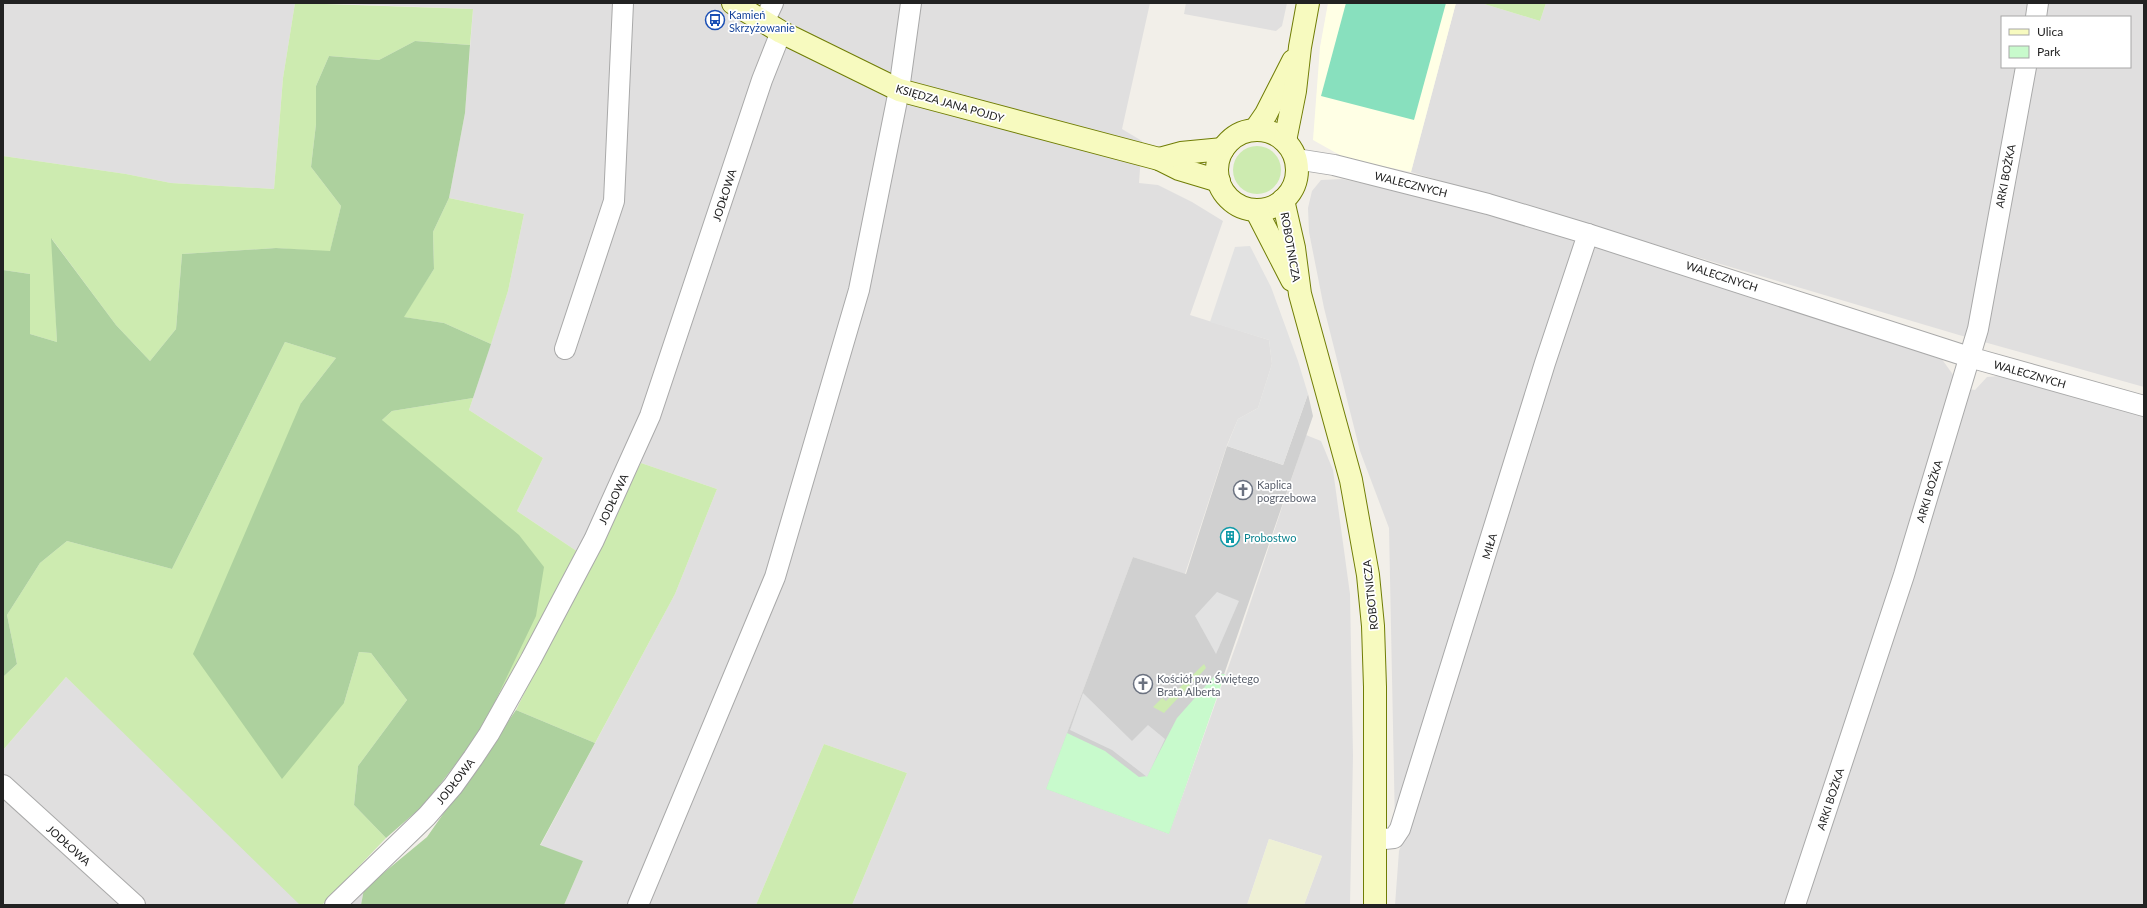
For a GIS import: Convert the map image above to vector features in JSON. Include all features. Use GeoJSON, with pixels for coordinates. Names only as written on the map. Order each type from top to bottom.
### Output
{"type":"FeatureCollection","features":[{"type":"Feature","properties":{"kind":"street"},"geometry":{"type":"LineString","coordinates":[[565,348],[614,201],[623,3]]}},
{"type":"Feature","properties":{"kind":"street","name":"KSIĘDZA JANA POJDY"},"geometry":{"type":"LineString","coordinates":[[733,3],[773,19],[899,90],[1159,160],[1179,169],[1219,181]]}},
{"type":"Feature","properties":{"kind":"street"},"geometry":{"type":"LineString","coordinates":[[638,905],[775,577],[859,290],[899,90],[911,3]]}},
{"type":"Feature","properties":{"kind":"street"},"geometry":{"type":"LineString","coordinates":[[1291,150],[1268,131],[1254,130],[1236,136],[1223,149],[1217,165],[1219,181],[1224,192],[1232,202],[1244,208],[1256,210],[1271,208],[1283,200],[1295,181],[1291,150],[1295,91],[1300,47],[1308,3]]}},
{"type":"Feature","properties":{"kind":"street"},"geometry":{"type":"LineString","coordinates":[[2036,16],[2038,3]]}},
{"type":"Feature","properties":{"kind":"street","name":"JODŁOWA"},"geometry":{"type":"LineString","coordinates":[[335,905],[427,816],[453,786],[473,758],[490,734],[594,540],[650,416],[762,80],[773,19]]}},
{"type":"Feature","properties":{"kind":"street"},"geometry":{"type":"LineString","coordinates":[[1254,130],[1271,104],[1300,47]]}},
{"type":"Feature","properties":{"kind":"street","name":"ARKI BOŻKA"},"geometry":{"type":"LineString","coordinates":[[1795,905],[1904,575],[1978,329],[2026,68]]}},
{"type":"Feature","properties":{"kind":"street"},"geometry":{"type":"LineString","coordinates":[[1159,160],[1181,153],[1223,149]]}},
{"type":"Feature","properties":{"kind":"street","name":"WALECZNYCH"},"geometry":{"type":"LineString","coordinates":[[1291,150],[1334,165],[1488,204],[1588,234],[1969,357],[2144,406]]}},
{"type":"Feature","properties":{"kind":"street","name":"ROBOTNICZA"},"geometry":{"type":"LineString","coordinates":[[1283,200],[1294,248],[1300,294],[1351,480],[1368,575],[1374,641],[1374,905]]}},
{"type":"Feature","properties":{"kind":"street","name":"ROBOTNICZA"},"geometry":{"type":"LineString","coordinates":[[1256,210],[1300,294]]}},
{"type":"Feature","properties":{"kind":"street","name":"MIŁA"},"geometry":{"type":"LineString","coordinates":[[1375,840],[1394,838],[1400,828],[1588,234]]}},
{"type":"Feature","properties":{"kind":"street","name":"JODŁOWA"},"geometry":{"type":"LineString","coordinates":[[3,785],[135,905]]}},
{"type":"Feature","properties":{"kind":"shaded area"},"geometry":{"type":"Polygon","coordinates":[[[3,3],[295,3],[283,78],[274,189],[171,183],[126,174],[3,156],[3,3]]]}},
{"type":"Feature","properties":{"kind":"shaded area"},"geometry":{"type":"Polygon","coordinates":[[[317,3],[1150,3],[1122,129],[1142,141],[1139,183],[1158,185],[1192,202],[1223,221],[1190,315],[1269,340],[1272,364],[1258,408],[1238,419],[1227,445],[1185,574],[1133,557],[1046,789],[1169,834],[1240,634],[1306,435],[1321,441],[1333,470],[1350,594],[1353,756],[1350,905],[1304,905],[1322,856],[1269,839],[1247,905],[852,905],[907,773],[824,744],[756,905],[564,905],[583,861],[540,846],[675,594],[717,489],[641,463],[578,552],[517,511],[543,458],[469,410],[508,291],[524,214],[449,198],[465,113],[473,9],[317,3]]]}},
{"type":"Feature","properties":{"kind":"shaded area"},"geometry":{"type":"Polygon","coordinates":[[[1186,3],[1287,3],[1282,26],[1276,31],[1184,14],[1186,3]]]}},
{"type":"Feature","properties":{"kind":"shaded area"},"geometry":{"type":"Polygon","coordinates":[[[1328,3],[1456,3],[1411,172],[1345,158],[1313,140],[1320,47],[1328,3]]]}},
{"type":"Feature","properties":{"kind":"shaded area"},"geometry":{"type":"Polygon","coordinates":[[[1456,3],[1481,3],[1540,21],[1546,3],[2144,3],[2144,387],[1959,335],[1411,172],[1456,3]]]}},
{"type":"Feature","properties":{"kind":"shaded area"},"geometry":{"type":"Polygon","coordinates":[[[1342,179],[1444,201],[1601,249],[1941,358],[1954,376],[1951,386],[1975,390],[1987,377],[1998,376],[2144,416],[2144,905],[1395,905],[1399,851],[1430,764],[1395,826],[1389,528],[1360,451],[1324,308],[1309,232],[1308,208],[1312,191],[1321,180],[1342,179]]]}},
{"type":"Feature","properties":{"kind":"shaded area"},"geometry":{"type":"Polygon","coordinates":[[[1250,246],[1271,287],[1298,361],[1308,394],[1283,465],[1227,446],[1238,419],[1258,408],[1272,364],[1269,340],[1210,322],[1235,247],[1250,246]]]}},
{"type":"Feature","properties":{"kind":"shaded area"},"geometry":{"type":"Polygon","coordinates":[[[1308,394],[1313,416],[1169,834],[1046,789],[1133,557],[1186,574],[1227,446],[1283,465],[1308,394]]]}},
{"type":"Feature","properties":{"kind":"shaded area"},"geometry":{"type":"Polygon","coordinates":[[[1217,592],[1239,601],[1216,654],[1195,616],[1217,592]]]}},
{"type":"Feature","properties":{"kind":"shaded area"},"geometry":{"type":"Polygon","coordinates":[[[66,677],[301,905],[147,905],[3,776],[3,750],[66,677]]]}},
{"type":"Feature","properties":{"kind":"shaded area"},"geometry":{"type":"Polygon","coordinates":[[[1083,693],[1132,741],[1148,725],[1165,739],[1147,777],[1112,750],[1070,730],[1083,693]]]}},
{"type":"Feature","properties":{"kind":"shaded area"},"geometry":{"type":"Polygon","coordinates":[[[3,794],[125,905],[3,905],[3,794]]]}},
{"type":"Feature","properties":{"kind":"shaded area"},"geometry":{"type":"Polygon","coordinates":[[[1269,839],[1322,856],[1304,905],[1247,905],[1269,839]]]}},
{"type":"Feature","properties":{"kind":"shaded area"},"geometry":{"type":"Polygon","coordinates":[[[364,889],[361,905],[348,905],[364,889]]]}},
{"type":"Feature","properties":{"kind":"green space"},"geometry":{"type":"Polygon","coordinates":[[[295,3],[473,9],[470,45],[415,41],[379,60],[329,56],[316,86],[316,124],[311,167],[341,206],[330,252],[276,248],[182,254],[176,329],[150,361],[116,325],[52,239],[57,342],[30,334],[30,274],[3,270],[3,156],[126,174],[171,183],[274,189],[283,78],[295,3]]]}},
{"type":"Feature","properties":{"kind":"green space"},"geometry":{"type":"Polygon","coordinates":[[[1346,3],[1446,3],[1414,120],[1321,96],[1346,3]]]}},
{"type":"Feature","properties":{"kind":"green space"},"geometry":{"type":"Polygon","coordinates":[[[1481,3],[1546,3],[1540,21],[1481,3]]]}},
{"type":"Feature","properties":{"kind":"green space"},"geometry":{"type":"Polygon","coordinates":[[[415,41],[470,45],[465,113],[449,198],[433,232],[434,269],[404,317],[444,323],[491,344],[473,398],[392,411],[382,420],[519,535],[544,567],[536,616],[481,731],[425,804],[386,838],[354,805],[358,766],[407,700],[371,653],[359,652],[344,703],[282,779],[193,654],[301,403],[336,358],[285,342],[172,569],[67,541],[40,563],[7,615],[17,664],[3,677],[3,270],[30,274],[30,334],[57,342],[51,238],[116,325],[150,361],[176,329],[182,254],[276,248],[330,251],[341,206],[311,167],[316,124],[316,86],[329,56],[379,60],[415,41]]]}},
{"type":"Feature","properties":{"kind":"green space"},"geometry":{"type":"Polygon","coordinates":[[[1252,146],[1262,146],[1271,150],[1277,156],[1280,161],[1280,179],[1271,190],[1262,194],[1252,194],[1243,190],[1237,184],[1233,175],[1233,165],[1237,156],[1243,150],[1252,146]]]}},
{"type":"Feature","properties":{"kind":"green space"},"geometry":{"type":"Polygon","coordinates":[[[449,198],[524,214],[508,291],[491,344],[444,323],[403,317],[434,269],[433,232],[449,198]]]}},
{"type":"Feature","properties":{"kind":"green space"},"geometry":{"type":"Polygon","coordinates":[[[285,342],[336,358],[301,403],[344,703],[359,652],[371,653],[407,700],[358,766],[354,805],[386,838],[322,905],[300,905],[66,677],[3,750],[3,677],[17,664],[7,615],[40,563],[67,541],[172,569],[285,342]]]}},
{"type":"Feature","properties":{"kind":"green space"},"geometry":{"type":"Polygon","coordinates":[[[473,398],[469,410],[543,458],[517,511],[578,552],[481,731],[382,420],[392,411],[473,398]]]}},
{"type":"Feature","properties":{"kind":"green space"},"geometry":{"type":"Polygon","coordinates":[[[641,463],[717,489],[675,594],[595,743],[516,710],[577,586],[641,463]]]}},
{"type":"Feature","properties":{"kind":"green space"},"geometry":{"type":"Polygon","coordinates":[[[1204,664],[1206,668],[1164,713],[1153,707],[1162,698],[1166,701],[1204,664]]]}},
{"type":"Feature","properties":{"kind":"green space"},"geometry":{"type":"Polygon","coordinates":[[[1216,674],[1225,674],[1169,834],[1046,789],[1067,733],[1105,751],[1139,777],[1147,776],[1177,718],[1216,674]]]}},
{"type":"Feature","properties":{"kind":"green space"},"geometry":{"type":"Polygon","coordinates":[[[516,710],[595,743],[540,845],[583,861],[564,905],[361,905],[364,889],[427,837],[516,710]]]}},
{"type":"Feature","properties":{"kind":"green space"},"geometry":{"type":"Polygon","coordinates":[[[824,744],[907,773],[852,905],[756,905],[824,744]]]}},
{"type":"Feature","properties":{"kind":"place","name":"Kamień Skrzyżowanie"},"geometry":{"type":"Point","coordinates":[715,20]}},
{"type":"Feature","properties":{"kind":"place","name":"Kaplica pogrzebowa"},"geometry":{"type":"Point","coordinates":[1243,490]}},
{"type":"Feature","properties":{"kind":"place","name":"Probostwo"},"geometry":{"type":"Point","coordinates":[1230,537]}},
{"type":"Feature","properties":{"kind":"place","name":"Kościół pw. Świętego Brata Alberta"},"geometry":{"type":"Point","coordinates":[1143,684]}}]}
